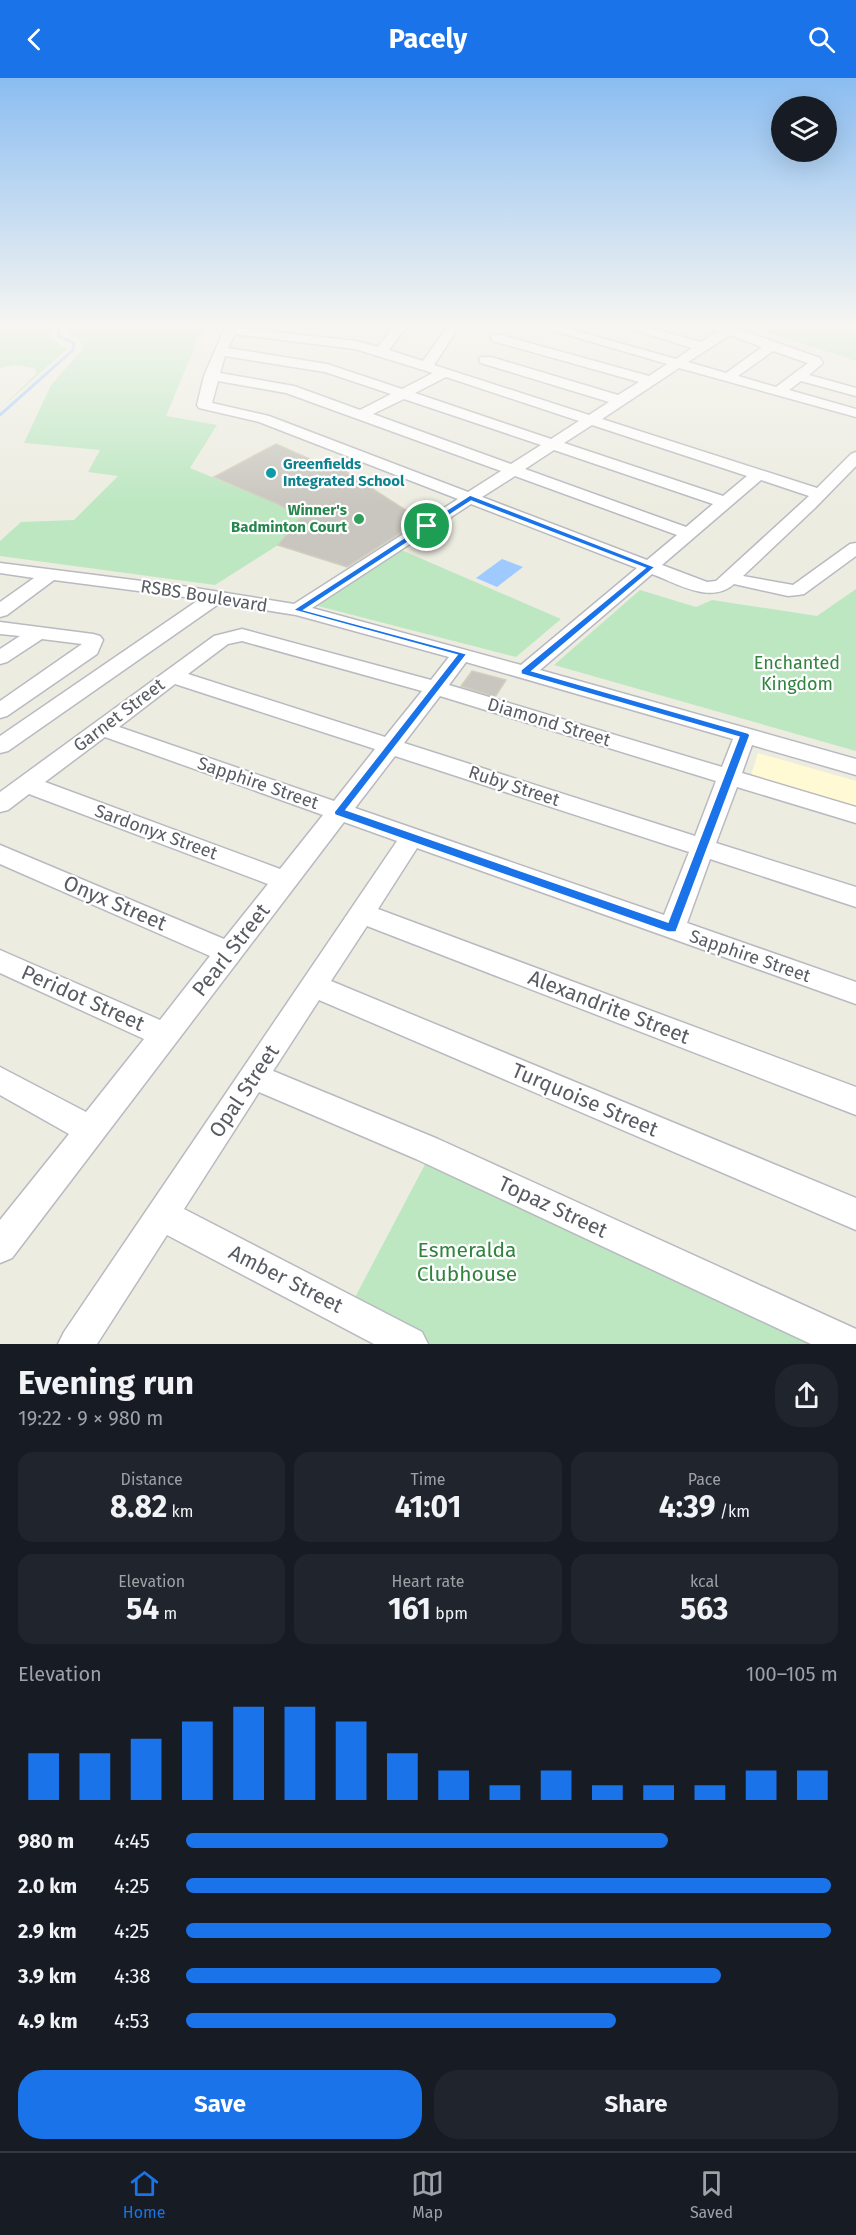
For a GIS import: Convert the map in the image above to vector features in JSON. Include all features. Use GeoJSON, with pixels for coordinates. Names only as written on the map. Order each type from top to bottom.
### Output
{"type":"FeatureCollection","features":[{"type":"Feature","properties":{"kind":"street"},"geometry":{"type":"LineString","coordinates":[[209,386],[205,407],[264,419],[705,588],[721,586],[856,457]]}},
{"type":"Feature","properties":{"kind":"street"},"geometry":{"type":"LineString","coordinates":[[272,386],[289,389],[690,534]]}},
{"type":"Feature","properties":{"kind":"street"},"geometry":{"type":"LineString","coordinates":[[380,386],[726,503]]}},
{"type":"Feature","properties":{"kind":"street"},"geometry":{"type":"LineString","coordinates":[[361,415],[419,386]]}},
{"type":"Feature","properties":{"kind":"street"},"geometry":{"type":"LineString","coordinates":[[488,386],[819,494]]}},
{"type":"Feature","properties":{"kind":"street"},"geometry":{"type":"LineString","coordinates":[[573,386],[622,401]]}},
{"type":"Feature","properties":{"kind":"street"},"geometry":{"type":"LineString","coordinates":[[297,610],[644,386]]}},
{"type":"Feature","properties":{"kind":"street"},"geometry":{"type":"LineString","coordinates":[[757,386],[856,413]]}},
{"type":"Feature","properties":{"kind":"street"},"geometry":{"type":"LineString","coordinates":[[778,392],[786,386]]}},
{"type":"Feature","properties":{"kind":"street"},"geometry":{"type":"LineString","coordinates":[[835,386],[856,392]]}},
{"type":"Feature","properties":{"kind":"street"},"geometry":{"type":"LineString","coordinates":[[525,672],[759,474]]}},
{"type":"Feature","properties":{"kind":"street"},"geometry":{"type":"LineString","coordinates":[[730,578],[788,591],[798,590],[856,548]]}},
{"type":"Feature","properties":{"kind":"street","name":"RSBS Boulevard"},"geometry":{"type":"LineString","coordinates":[[0,568],[297,610],[462,654],[856,767]]}},
{"type":"Feature","properties":{"kind":"street"},"geometry":{"type":"LineString","coordinates":[[6,607],[50,575]]}},
{"type":"Feature","properties":{"kind":"street"},"geometry":{"type":"LineString","coordinates":[[0,747],[115,667],[143,655],[186,618],[216,597]]}},
{"type":"Feature","properties":{"kind":"street"},"geometry":{"type":"LineString","coordinates":[[0,628],[93,640],[90,650],[0,711]]}},
{"type":"Feature","properties":{"kind":"street"},"geometry":{"type":"LineString","coordinates":[[0,658],[39,633]]}},
{"type":"Feature","properties":{"kind":"street","name":"Garnet Street"},"geometry":{"type":"LineString","coordinates":[[0,804],[221,640],[242,635]]}},
{"type":"Feature","properties":{"kind":"street","name":"Diamond Street"},"geometry":{"type":"LineString","coordinates":[[242,635],[436,688],[856,815]]}},
{"type":"Feature","properties":{"kind":"street","name":"Pearl Street"},"geometry":{"type":"LineString","coordinates":[[3,1236],[91,1130],[462,654]]}},
{"type":"Feature","properties":{"kind":"street","name":"Ruby Street"},"geometry":{"type":"LineString","coordinates":[[172,676],[856,897]]}},
{"type":"Feature","properties":{"kind":"street","name":"Sapphire Street"},"geometry":{"type":"LineString","coordinates":[[101,728],[856,993]]}},
{"type":"Feature","properties":{"kind":"street"},"geometry":{"type":"LineString","coordinates":[[672,928],[745,735]]}},
{"type":"Feature","properties":{"kind":"street","name":"Sardonyx Street"},"geometry":{"type":"LineString","coordinates":[[26,784],[285,881]]}},
{"type":"Feature","properties":{"kind":"street","name":"Opal Street"},"geometry":{"type":"LineString","coordinates":[[82,1342],[162,1215],[412,837]]}},
{"type":"Feature","properties":{"kind":"street","name":"Onyx Street"},"geometry":{"type":"LineString","coordinates":[[0,854],[229,952]]}},
{"type":"Feature","properties":{"kind":"street","name":"Alexandrite Street"},"geometry":{"type":"LineString","coordinates":[[362,913],[856,1101]]}},
{"type":"Feature","properties":{"kind":"street","name":"Peridot Street"},"geometry":{"type":"LineString","coordinates":[[0,961],[165,1035]]}},
{"type":"Feature","properties":{"kind":"street","name":"Turquoise Street"},"geometry":{"type":"LineString","coordinates":[[314,986],[856,1214]]}},
{"type":"Feature","properties":{"kind":"street","name":"Topaz Street"},"geometry":{"type":"LineString","coordinates":[[254,1076],[427,1149],[851,1344]]}},
{"type":"Feature","properties":{"kind":"street"},"geometry":{"type":"LineString","coordinates":[[0,1080],[91,1130]]}},
{"type":"Feature","properties":{"kind":"street","name":"Amber Street"},"geometry":{"type":"LineString","coordinates":[[162,1215],[410,1344]]}},
{"type":"Feature","properties":{"kind":"street"},"geometry":{"type":"LineString","coordinates":[[851,1344],[856,1325]]}},
{"type":"Feature","properties":{"kind":"shaded area"},"geometry":{"type":"Polygon","coordinates":[[[758,753],[856,781],[856,810],[750,779],[758,753]]]}},
{"type":"Feature","properties":{"kind":"green space"},"geometry":{"type":"Polygon","coordinates":[[[24,386],[26,386],[0,409],[24,386]]]}},
{"type":"Feature","properties":{"kind":"green space"},"geometry":{"type":"Polygon","coordinates":[[[50,386],[178,386],[166,416],[217,425],[190,468],[278,504],[301,517],[278,545],[215,585],[0,556],[0,541],[21,522],[74,520],[118,476],[88,472],[100,450],[24,443],[50,386]]]}},
{"type":"Feature","properties":{"kind":"green space"},"geometry":{"type":"Polygon","coordinates":[[[399,549],[561,619],[516,657],[314,605],[399,549]]]}},
{"type":"Feature","properties":{"kind":"green space","name":"Enchanted Kingdom"},"geometry":{"type":"Polygon","coordinates":[[[856,589],[856,751],[554,665],[640,590],[696,607],[712,600],[817,616],[856,589]]]}},
{"type":"Feature","properties":{"kind":"green space","name":"Esmeralda Clubhouse"},"geometry":{"type":"Polygon","coordinates":[[[430,1155],[839,1344],[429,1344],[352,1303],[430,1155]]]}},
{"type":"Feature","properties":{"kind":"water"},"geometry":{"type":"Polygon","coordinates":[[[502,559],[523,567],[497,587],[476,578],[502,559]]]}},
{"type":"Feature","properties":{"kind":"building","name":"Winner's Badminton Court"},"geometry":{"type":"Polygon","coordinates":[[[276,444],[330,468],[342,469],[421,520],[347,567],[278,545],[301,517],[278,504],[214,477],[276,444]]]}},
{"type":"Feature","properties":{"kind":"building"},"geometry":{"type":"Polygon","coordinates":[[[472,671],[506,680],[495,697],[461,686],[472,671]]]}},
{"type":"Feature","properties":{"kind":"waterway"},"geometry":{"type":"LineString","coordinates":[[0,415],[32,386]]}},
{"type":"Feature","properties":{"kind":"place","name":"Greenfields Integrated School"},"geometry":{"type":"Point","coordinates":[271,473]}},
{"type":"Feature","properties":{"kind":"place","name":"Winner's Badminton Court"},"geometry":{"type":"Point","coordinates":[359,519]}},
{"type":"Feature","properties":{"kind":"route"},"geometry":{"type":"LineString","coordinates":[[470,498],[651,567],[525,672],[745,735],[672,928],[339,812],[462,654],[297,610],[427,526],[470,498]]}}]}
